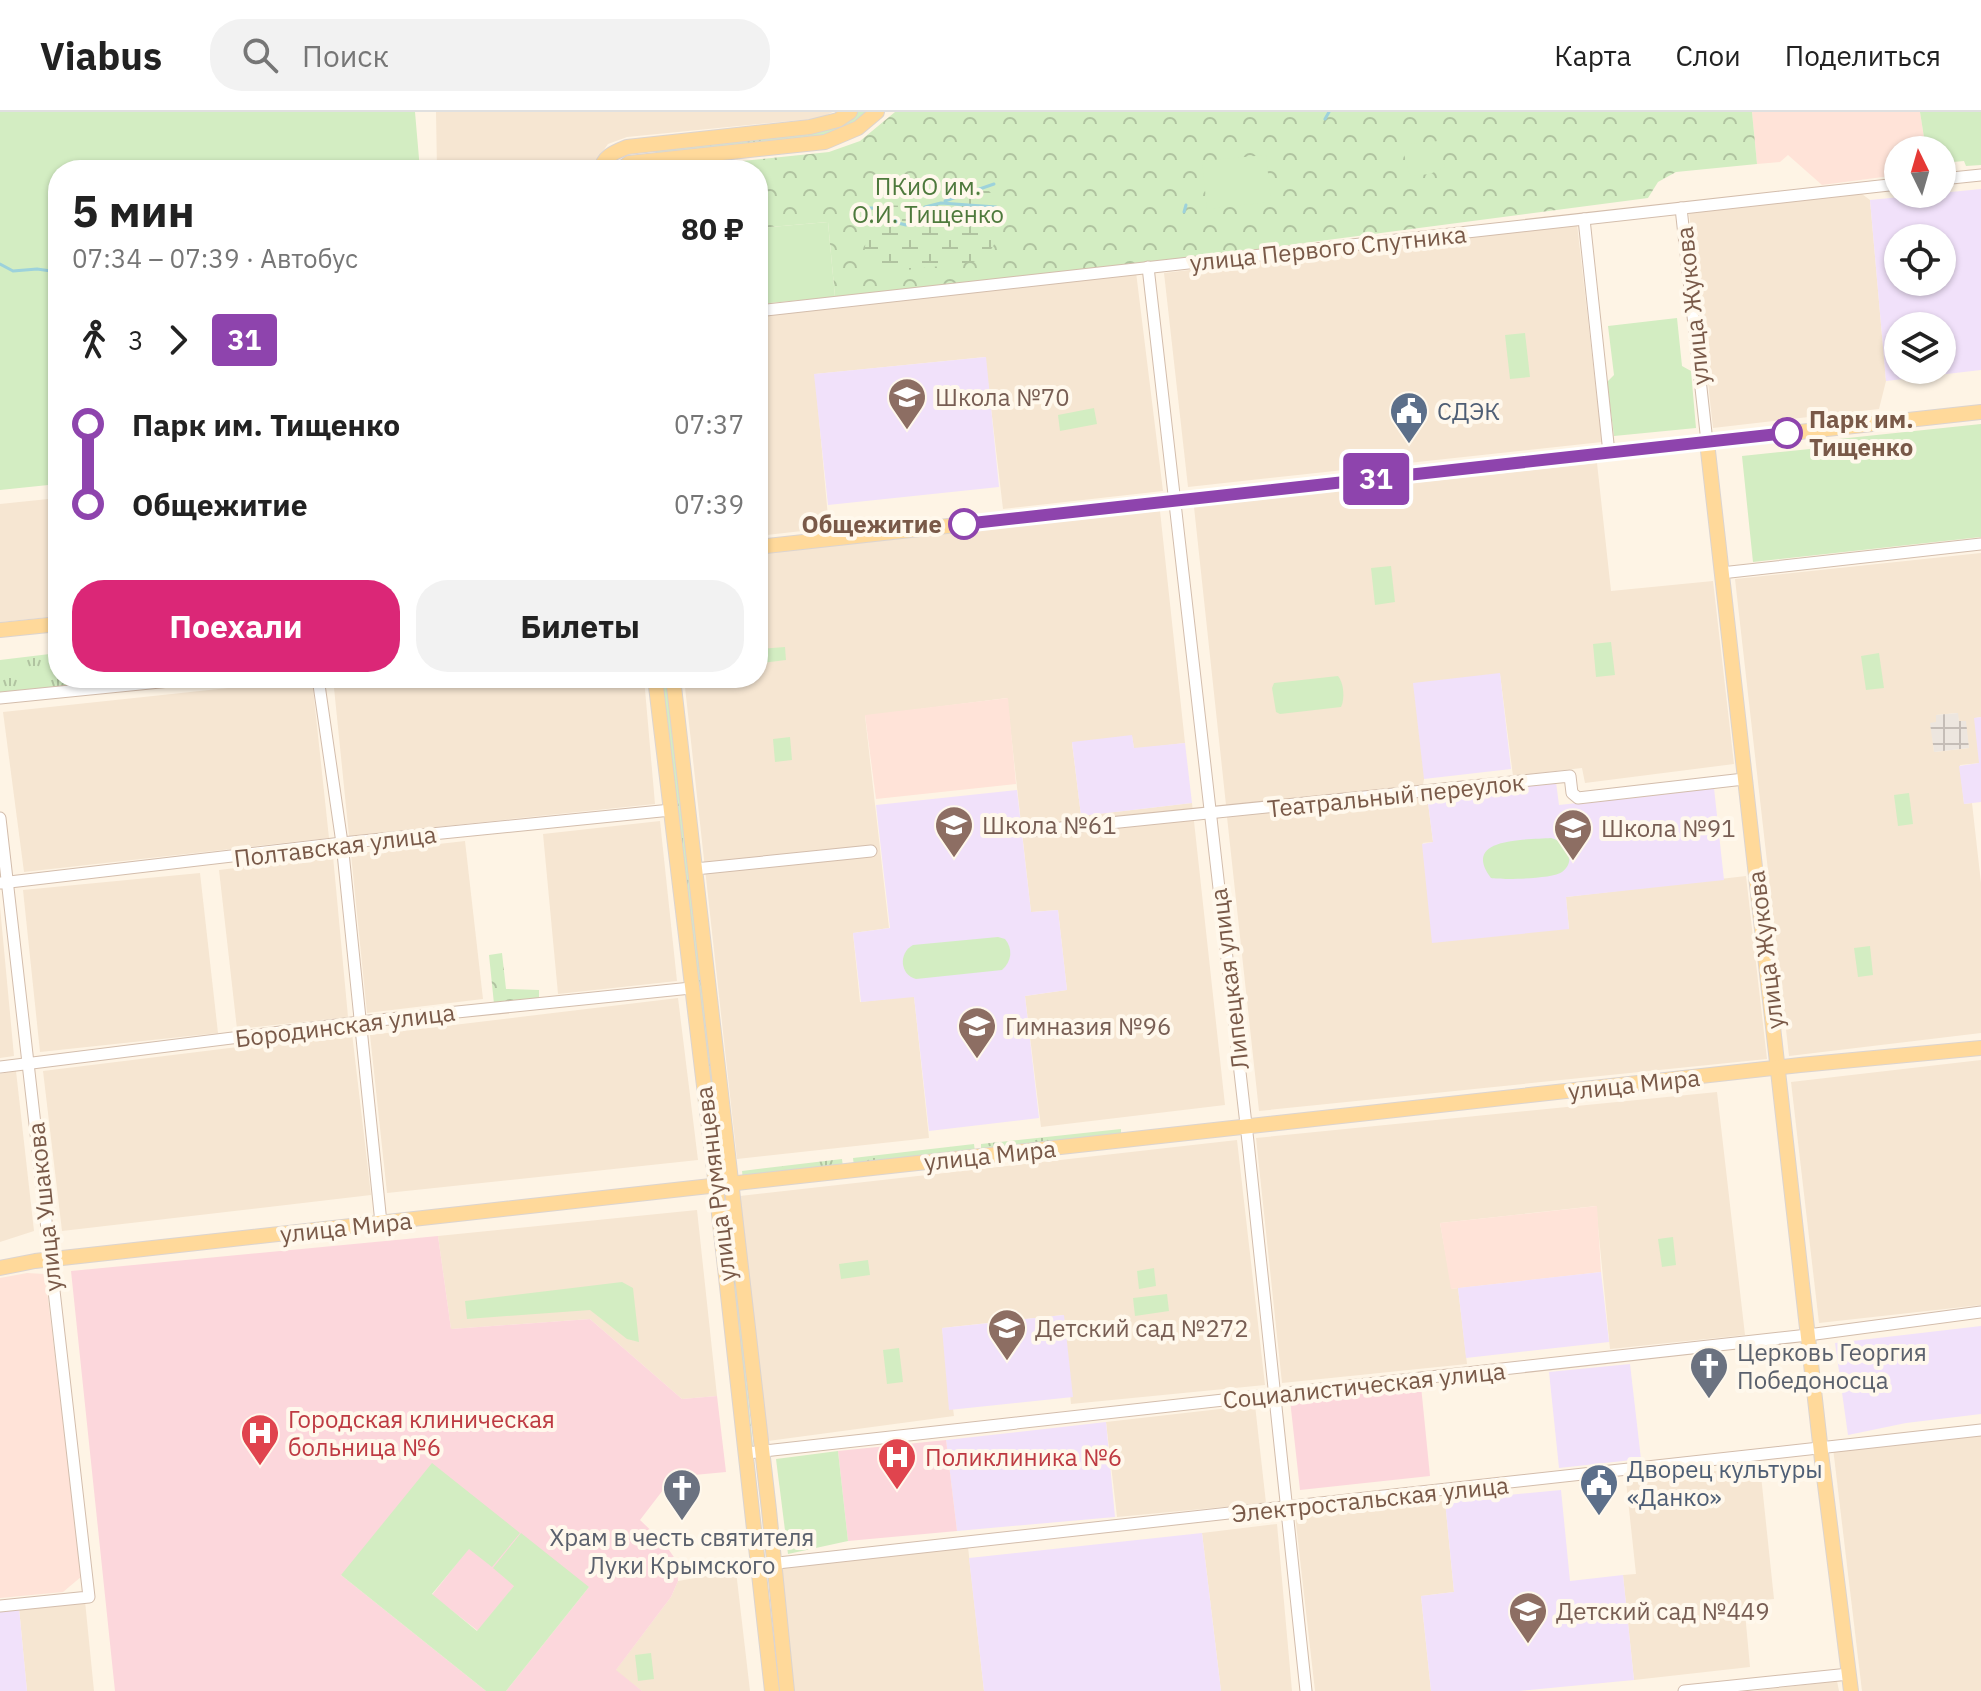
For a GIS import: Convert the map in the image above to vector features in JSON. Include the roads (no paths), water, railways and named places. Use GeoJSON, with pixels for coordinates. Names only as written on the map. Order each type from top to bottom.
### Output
{"type":"FeatureCollection","features":[{"type":"Feature","properties":{"kind":"main road"},"geometry":{"type":"LineString","coordinates":[[604,160],[613,152],[627,147],[810,127],[838,120],[850,112]]}},
{"type":"Feature","properties":{"kind":"main road"},"geometry":{"type":"LineString","coordinates":[[657,160],[825,142],[858,128],[877,112]]}},
{"type":"Feature","properties":{"kind":"main road"},"geometry":{"type":"LineString","coordinates":[[613,152],[616,160]]}},
{"type":"Feature","properties":{"kind":"main road"},"geometry":{"type":"LineString","coordinates":[[768,546],[1981,412]]}},
{"type":"Feature","properties":{"kind":"main road","name":"улица Жукова"},"geometry":{"type":"LineString","coordinates":[[1707,442],[1851,1691]]}},
{"type":"Feature","properties":{"kind":"main road"},"geometry":{"type":"LineString","coordinates":[[0,630],[48,625]]}},
{"type":"Feature","properties":{"kind":"main road","name":"улица Румянцева"},"geometry":{"type":"LineString","coordinates":[[656,688],[691,988],[724,1184]]}},
{"type":"Feature","properties":{"kind":"main road","name":"улица Румянцева"},"geometry":{"type":"LineString","coordinates":[[674,688],[754,1453],[787,1691]]}},
{"type":"Feature","properties":{"kind":"main road","name":"улица Мира"},"geometry":{"type":"LineString","coordinates":[[0,1268],[724,1184],[1779,1067],[1981,1048]]}},
{"type":"Feature","properties":{"kind":"main road","name":"улица Румянцева"},"geometry":{"type":"LineString","coordinates":[[767,1564],[772,1691]]}},
{"type":"Feature","properties":{"kind":"street"},"geometry":{"type":"LineString","coordinates":[[1956,178],[1981,175]]}},
{"type":"Feature","properties":{"kind":"street","name":"улица Первого Спутника"},"geometry":{"type":"LineString","coordinates":[[768,310],[1884,186]]}},
{"type":"Feature","properties":{"kind":"street","name":"улица Жукова"},"geometry":{"type":"LineString","coordinates":[[1681,208],[1707,442]]}},
{"type":"Feature","properties":{"kind":"street"},"geometry":{"type":"LineString","coordinates":[[1584,219],[1609,453]]}},
{"type":"Feature","properties":{"kind":"street","name":"Липецкая улица"},"geometry":{"type":"LineString","coordinates":[[1148,267],[1276,1395],[1306,1691]]}},
{"type":"Feature","properties":{"kind":"street"},"geometry":{"type":"LineString","coordinates":[[1721,573],[1981,544]]}},
{"type":"Feature","properties":{"kind":"street"},"geometry":{"type":"LineString","coordinates":[[0,698],[100,688]]}},
{"type":"Feature","properties":{"kind":"street"},"geometry":{"type":"LineString","coordinates":[[319,688],[342,843],[381,1223]]}},
{"type":"Feature","properties":{"kind":"street","name":"Театральный переулок"},"geometry":{"type":"LineString","coordinates":[[1031,831],[1570,776],[1572,793],[1578,798],[1744,779]]}},
{"type":"Feature","properties":{"kind":"street","name":"Полтавская улица"},"geometry":{"type":"LineString","coordinates":[[3,883],[342,843],[671,810]]}},
{"type":"Feature","properties":{"kind":"street","name":"улица Ушакова"},"geometry":{"type":"LineString","coordinates":[[0,818],[3,883],[28,1062],[89,1597],[0,1606]]}},
{"type":"Feature","properties":{"kind":"street"},"geometry":{"type":"LineString","coordinates":[[695,869],[871,851]]}},
{"type":"Feature","properties":{"kind":"street","name":"Бородинская улица"},"geometry":{"type":"LineString","coordinates":[[0,1067],[360,1022],[691,988]]}},
{"type":"Feature","properties":{"kind":"street","name":"Социалистическая улица"},"geometry":{"type":"LineString","coordinates":[[754,1453],[1808,1335],[1981,1312]]}},
{"type":"Feature","properties":{"kind":"street","name":"Электростальская улица"},"geometry":{"type":"LineString","coordinates":[[767,1564],[1981,1430]]}},
{"type":"Feature","properties":{"kind":"street"},"geometry":{"type":"LineString","coordinates":[[1684,1691],[1849,1674]]}},
{"type":"Feature","properties":{"kind":"waterway"},"geometry":{"type":"LineString","coordinates":[[1325,119],[1329,112]]}},
{"type":"Feature","properties":{"kind":"waterway"},"geometry":{"type":"LineString","coordinates":[[945,201],[994,184]]}},
{"type":"Feature","properties":{"kind":"waterway"},"geometry":{"type":"LineString","coordinates":[[868,208],[883,208],[898,223],[906,225],[925,207],[941,203],[996,207]]}},
{"type":"Feature","properties":{"kind":"waterway"},"geometry":{"type":"LineString","coordinates":[[1184,212],[1186,205]]}},
{"type":"Feature","properties":{"kind":"waterway"},"geometry":{"type":"LineString","coordinates":[[0,264],[13,271],[48,271]]}},
{"type":"Feature","properties":{"kind":"place","name":"Школа №70"},"geometry":{"type":"Point","coordinates":[907,431]}},
{"type":"Feature","properties":{"kind":"place","name":"Парк им. Тищенко"},"geometry":{"type":"Point","coordinates":[1787,433]}},
{"type":"Feature","properties":{"kind":"place","name":"СДЭК"},"geometry":{"type":"Point","coordinates":[1409,445]}},
{"type":"Feature","properties":{"kind":"place","name":"Общежитие"},"geometry":{"type":"Point","coordinates":[964,524]}},
{"type":"Feature","properties":{"kind":"place","name":"Школа №61"},"geometry":{"type":"Point","coordinates":[954,859]}},
{"type":"Feature","properties":{"kind":"place","name":"Школа №91"},"geometry":{"type":"Point","coordinates":[1573,862]}},
{"type":"Feature","properties":{"kind":"place","name":"Гимназия №96"},"geometry":{"type":"Point","coordinates":[977,1060]}},
{"type":"Feature","properties":{"kind":"place","name":"Детский сад №272"},"geometry":{"type":"Point","coordinates":[1007,1362]}},
{"type":"Feature","properties":{"kind":"place","name":"Церковь Георгия Победоносца"},"geometry":{"type":"Point","coordinates":[1709,1400]}},
{"type":"Feature","properties":{"kind":"place","name":"Городская клиническая больница №6"},"geometry":{"type":"Point","coordinates":[260,1467]}},
{"type":"Feature","properties":{"kind":"place","name":"Поликлиника №6"},"geometry":{"type":"Point","coordinates":[897,1491]}},
{"type":"Feature","properties":{"kind":"place","name":"Дворец культуры «Данко»"},"geometry":{"type":"Point","coordinates":[1599,1517]}},
{"type":"Feature","properties":{"kind":"place","name":"Храм в честь святителя Луки Крымского"},"geometry":{"type":"Point","coordinates":[682,1522]}},
{"type":"Feature","properties":{"kind":"place","name":"Детский сад №449"},"geometry":{"type":"Point","coordinates":[1528,1645]}},
{"type":"Feature","properties":{"kind":"park label","name":"ПКиО им. О.И. Тищенко"},"geometry":{"type":"Point","coordinates":[928,200]}}]}
